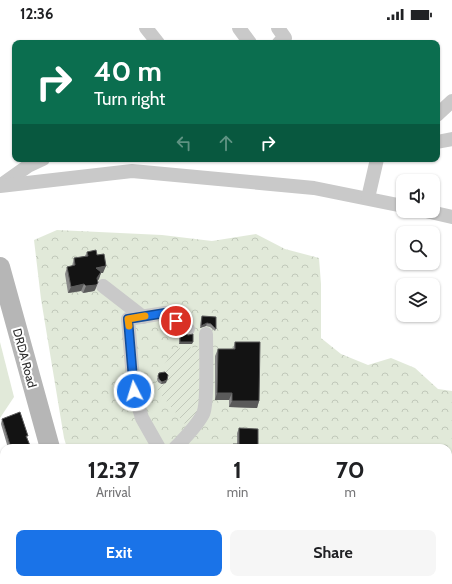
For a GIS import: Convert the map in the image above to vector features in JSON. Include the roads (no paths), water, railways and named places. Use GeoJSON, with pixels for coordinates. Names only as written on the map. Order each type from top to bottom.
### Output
{"type":"FeatureCollection","features":[{"type":"Feature","properties":{"kind":"main road","name":"DRDA Road"},"geometry":{"type":"LineString","coordinates":[[0,267],[49,444]]}},
{"type":"Feature","properties":{"kind":"main road","name":"DRDA Road"},"geometry":{"type":"LineString","coordinates":[[0,315],[37,444]]}},
{"type":"Feature","properties":{"kind":"street"},"geometry":{"type":"LineString","coordinates":[[146,28],[156,40]]}},
{"type":"Feature","properties":{"kind":"street"},"geometry":{"type":"LineString","coordinates":[[239,28],[248,40]]}},
{"type":"Feature","properties":{"kind":"street"},"geometry":{"type":"LineString","coordinates":[[278,28],[285,38],[283,40]]}},
{"type":"Feature","properties":{"kind":"street"},"geometry":{"type":"LineString","coordinates":[[440,112],[452,102]]}},
{"type":"Feature","properties":{"kind":"street"},"geometry":{"type":"LineString","coordinates":[[440,141],[452,139]]}},
{"type":"Feature","properties":{"kind":"street"},"geometry":{"type":"LineString","coordinates":[[0,186],[28,166],[37,162]]}},
{"type":"Feature","properties":{"kind":"street"},"geometry":{"type":"LineString","coordinates":[[368,198],[376,162]]}},
{"type":"Feature","properties":{"kind":"street"},"geometry":{"type":"LineString","coordinates":[[0,186],[132,171],[314,188],[396,204]]}},
{"type":"Feature","properties":{"kind":"street"},"geometry":{"type":"LineString","coordinates":[[440,214],[452,217]]}},
{"type":"Feature","properties":{"kind":"street"},"geometry":{"type":"LineString","coordinates":[[103,286],[143,316]]}},
{"type":"Feature","properties":{"kind":"street"},"geometry":{"type":"LineString","coordinates":[[157,444],[142,418],[134,391],[128,319],[165,313],[188,329]]}},
{"type":"Feature","properties":{"kind":"street"},"geometry":{"type":"LineString","coordinates":[[179,444],[204,413],[206,399],[206,334]]}}]}
